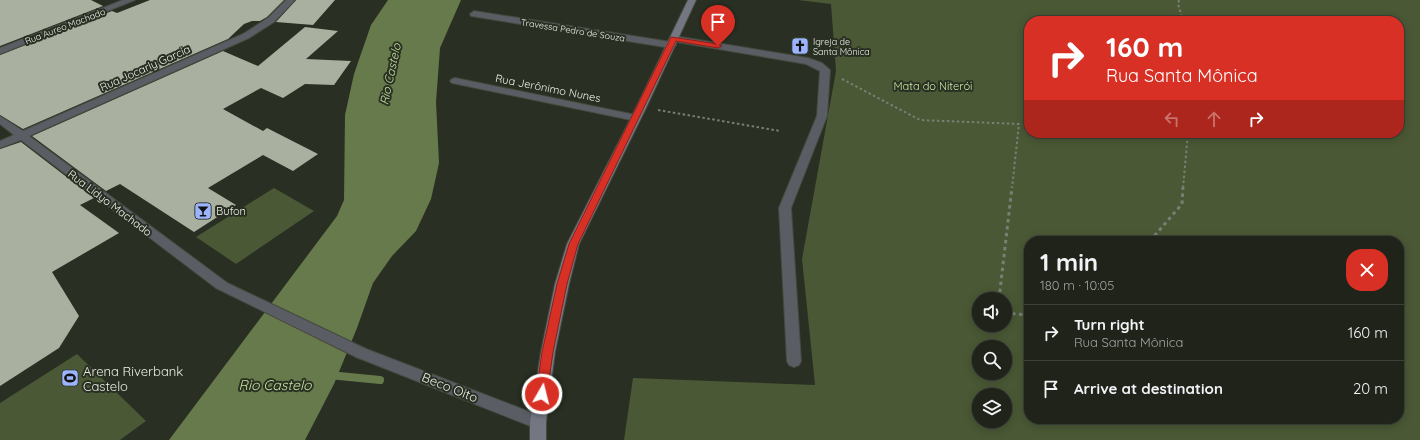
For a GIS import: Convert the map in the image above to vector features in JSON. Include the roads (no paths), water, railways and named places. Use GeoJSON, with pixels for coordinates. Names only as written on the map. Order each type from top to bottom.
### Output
{"type":"FeatureCollection","features":[{"type":"Feature","properties":{"kind":"main road"},"geometry":{"type":"LineString","coordinates":[[538,440],[538,422],[548,352],[562,284],[573,244],[639,113],[692,0]]}},
{"type":"Feature","properties":{"kind":"street","name":"Rua Aureo Machado"},"geometry":{"type":"LineString","coordinates":[[0,51],[131,0]]}},
{"type":"Feature","properties":{"kind":"street","name":"Rua Jocarly Garcia"},"geometry":{"type":"LineString","coordinates":[[0,146],[246,36],[271,20],[291,0]]}},
{"type":"Feature","properties":{"kind":"street","name":"Travessa Pedro de Souza"},"geometry":{"type":"LineString","coordinates":[[474,14],[808,61],[822,67],[822,116],[785,208],[794,361]]}},
{"type":"Feature","properties":{"kind":"street","name":"Rua Jerônimo Nunes"},"geometry":{"type":"LineString","coordinates":[[455,81],[639,113]]}},
{"type":"Feature","properties":{"kind":"street","name":"Rua Lidyo Machado"},"geometry":{"type":"LineString","coordinates":[[0,119],[20,136],[221,285],[361,353]]}},
{"type":"Feature","properties":{"kind":"street","name":"Beco Oito"},"geometry":{"type":"LineString","coordinates":[[361,353],[444,384],[538,422]]}},
{"type":"Feature","properties":{"kind":"water","name":"Rio Castelo"},"geometry":{"type":"Polygon","coordinates":[[[388,0],[461,0],[440,48],[436,102],[439,163],[431,199],[416,231],[392,256],[373,283],[357,328],[334,384],[305,440],[169,440],[337,216],[344,200],[345,115],[354,74],[371,25],[388,0]]]}},
{"type":"Feature","properties":{"kind":"waterway"},"geometry":{"type":"LineString","coordinates":[[329,375],[380,380]]}},
{"type":"Feature","properties":{"kind":"place","name":"Igreja de Santa Mônica"},"geometry":{"type":"Point","coordinates":[800,46]}},
{"type":"Feature","properties":{"kind":"place","name":"Bufon"},"geometry":{"type":"Point","coordinates":[203,211]}},
{"type":"Feature","properties":{"kind":"place","name":"Arena Riverbank Castelo"},"geometry":{"type":"Point","coordinates":[70,378]}},
{"type":"Feature","properties":{"kind":"park label","name":"Mata do Niterói"},"geometry":{"type":"Point","coordinates":[933,86]}}]}
